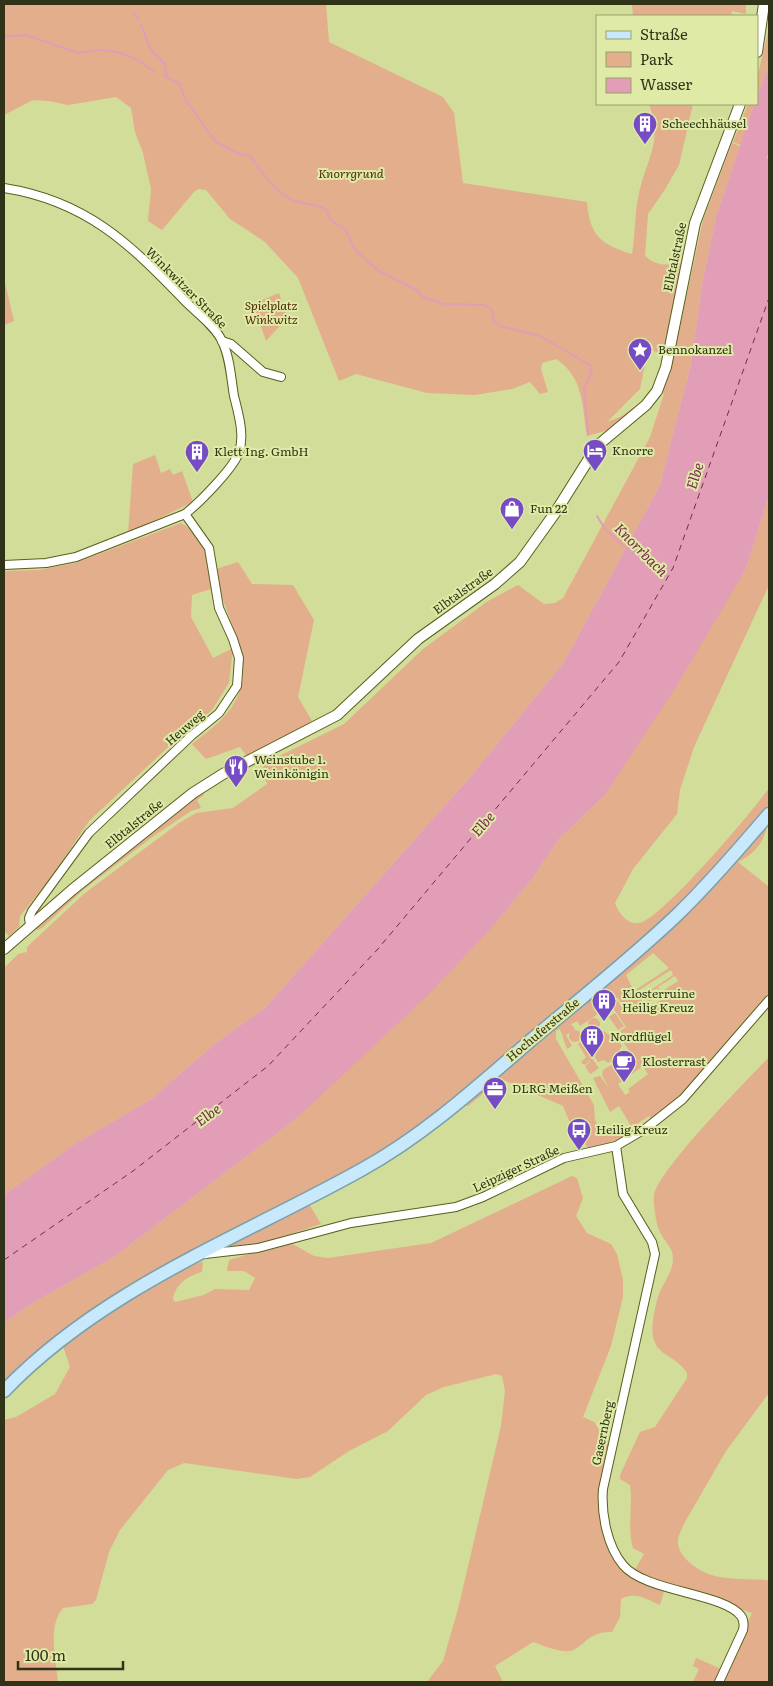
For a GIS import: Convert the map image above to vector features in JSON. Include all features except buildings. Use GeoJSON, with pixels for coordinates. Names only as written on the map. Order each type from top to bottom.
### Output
{"type":"FeatureCollection","features":[{"type":"Feature","properties":{"kind":"main road","name":"Hochuferstraße"},"geometry":{"type":"LineString","coordinates":[[4,1391],[49,1350],[99,1313],[191,1256],[362,1170],[411,1139],[484,1080],[678,914],[733,856],[769,814]]}},
{"type":"Feature","properties":{"kind":"street"},"geometry":{"type":"LineString","coordinates":[[758,45],[764,4]]}},
{"type":"Feature","properties":{"kind":"street","name":"Elbtalstraße"},"geometry":{"type":"LineString","coordinates":[[6,946],[176,805],[237,766],[337,715],[418,639],[495,584],[525,556],[597,446],[646,405],[657,391],[666,367],[695,223],[740,105]]}},
{"type":"Feature","properties":{"kind":"street","name":"Winkwitzer Straße"},"geometry":{"type":"LineString","coordinates":[[4,188],[74,208],[105,226],[169,284],[222,341],[239,417],[240,451],[223,475],[194,507],[185,514],[76,557],[46,563],[4,565]]}},
{"type":"Feature","properties":{"kind":"street"},"geometry":{"type":"LineString","coordinates":[[222,341],[231,344],[263,372],[281,377]]}},
{"type":"Feature","properties":{"kind":"street","name":"Heuweg"},"geometry":{"type":"LineString","coordinates":[[30,925],[29,918],[32,912],[89,833],[177,749],[218,714],[237,686],[239,658],[219,608],[209,548],[185,514]]}},
{"type":"Feature","properties":{"kind":"street","name":"Leipziger Straße"},"geometry":{"type":"LineString","coordinates":[[191,1256],[247,1250],[351,1223],[462,1205],[564,1158],[616,1146],[645,1129],[684,1099],[769,1000]]}},
{"type":"Feature","properties":{"kind":"street","name":"Gasernberg"},"geometry":{"type":"LineString","coordinates":[[616,1146],[623,1194],[652,1242],[655,1254],[605,1481],[602,1506],[605,1523],[619,1559],[633,1573],[665,1586],[726,1605],[740,1615],[744,1622],[743,1630],[719,1682]]}},
{"type":"Feature","properties":{"kind":"street"},"geometry":{"type":"LineString","coordinates":[[232,1235],[239,1248],[247,1250]]}},
{"type":"Feature","properties":{"kind":"green space","name":"Knorrgrund"},"geometry":{"type":"Polygon","coordinates":[[[4,4],[326,4],[329,42],[443,97],[454,113],[463,183],[587,202],[591,223],[599,237],[604,242],[632,254],[639,194],[655,137],[653,116],[649,105],[693,105],[679,165],[648,214],[645,256],[658,264],[682,263],[664,356],[654,351],[652,344],[644,338],[646,359],[640,389],[607,422],[622,416],[645,399],[637,408],[608,430],[587,436],[577,383],[565,366],[556,359],[542,363],[541,369],[548,392],[540,394],[530,382],[512,389],[475,395],[427,393],[356,374],[339,381],[298,278],[265,242],[230,219],[206,190],[198,189],[194,192],[162,230],[148,221],[151,189],[143,153],[135,132],[131,108],[116,97],[68,105],[33,100],[4,115],[4,4]]]}},
{"type":"Feature","properties":{"kind":"green space"},"geometry":{"type":"Polygon","coordinates":[[[632,4],[746,4],[746,14],[732,11],[731,15],[633,15],[632,4]]]}},
{"type":"Feature","properties":{"kind":"green space"},"geometry":{"type":"Polygon","coordinates":[[[769,28],[769,66],[758,94],[758,74],[769,28]]]}},
{"type":"Feature","properties":{"kind":"green space"},"geometry":{"type":"Polygon","coordinates":[[[743,105],[745,105],[710,193],[700,226],[672,363],[703,220],[732,143],[740,146],[716,217],[702,284],[691,364],[660,485],[564,662],[471,776],[265,1008],[217,1042],[151,1099],[73,1145],[4,1195],[4,968],[18,954],[27,952],[27,947],[85,893],[179,823],[196,813],[233,808],[267,784],[262,770],[265,763],[344,724],[423,649],[488,601],[518,585],[544,604],[555,603],[563,598],[650,437],[664,394],[660,392],[696,230],[743,105]]]}},
{"type":"Feature","properties":{"kind":"green space"},"geometry":{"type":"Polygon","coordinates":[[[748,105],[754,105],[741,145],[733,142],[748,105]]]}},
{"type":"Feature","properties":{"kind":"green space"},"geometry":{"type":"Polygon","coordinates":[[[4,279],[14,321],[4,325],[4,279]]]}},
{"type":"Feature","properties":{"kind":"green space","name":"Spielplatz Winkwitz"},"geometry":{"type":"Polygon","coordinates":[[[279,293],[287,318],[266,341],[253,304],[279,293]]]}},
{"type":"Feature","properties":{"kind":"green space"},"geometry":{"type":"Polygon","coordinates":[[[155,455],[161,473],[170,469],[173,475],[182,471],[193,502],[128,533],[133,464],[155,455]]]}},
{"type":"Feature","properties":{"kind":"green space"},"geometry":{"type":"Polygon","coordinates":[[[769,495],[769,585],[694,747],[680,790],[677,814],[633,869],[615,903],[621,914],[631,922],[639,923],[650,917],[686,885],[769,788],[769,810],[766,831],[757,848],[738,862],[769,887],[769,993],[679,1098],[652,1121],[649,1116],[637,1124],[639,1128],[634,1131],[619,1106],[610,1112],[593,1078],[600,1076],[609,1088],[602,1075],[603,1070],[631,1053],[617,1033],[626,1027],[611,1005],[611,1001],[617,1000],[623,1009],[625,1003],[630,1003],[640,1016],[631,1002],[625,1002],[623,1006],[618,998],[612,999],[610,1001],[610,1006],[580,1026],[577,1021],[571,1024],[575,1029],[566,1035],[572,1046],[567,1049],[560,1029],[556,1031],[556,1039],[594,1105],[595,1120],[601,1131],[609,1129],[615,1134],[614,1129],[619,1126],[625,1136],[597,1148],[588,1148],[570,1123],[563,1106],[501,1079],[468,1106],[464,1104],[408,1149],[217,1238],[80,1320],[4,1386],[4,1323],[26,1307],[114,1257],[296,1119],[494,925],[532,879],[559,839],[604,796],[746,569],[769,495]],[[653,953],[626,975],[634,991],[669,968],[653,953]],[[671,970],[636,992],[639,998],[673,975],[671,970]],[[675,976],[658,987],[661,992],[678,981],[675,976]],[[657,988],[641,999],[643,1004],[660,993],[657,988]],[[660,994],[644,1005],[647,1009],[663,999],[660,994]],[[643,1066],[618,1084],[625,1095],[630,1092],[628,1089],[648,1074],[643,1066]]]}},
{"type":"Feature","properties":{"kind":"green space"},"geometry":{"type":"Polygon","coordinates":[[[181,523],[202,544],[207,559],[211,589],[192,595],[191,617],[213,658],[233,648],[229,683],[212,710],[180,736],[89,821],[53,875],[20,916],[19,927],[9,936],[4,931],[4,571],[39,570],[75,563],[181,523]]]}},
{"type":"Feature","properties":{"kind":"green space"},"geometry":{"type":"Polygon","coordinates":[[[238,562],[252,584],[293,585],[314,620],[298,697],[312,721],[248,758],[240,747],[206,759],[192,744],[222,719],[236,700],[242,682],[243,664],[239,646],[220,589],[216,569],[238,562]]]}},
{"type":"Feature","properties":{"kind":"green space"},"geometry":{"type":"Polygon","coordinates":[[[202,791],[204,795],[197,800],[201,808],[191,811],[151,838],[83,890],[42,928],[37,930],[34,927],[150,831],[180,811],[178,808],[202,791]]]}},
{"type":"Feature","properties":{"kind":"green space"},"geometry":{"type":"Polygon","coordinates":[[[615,1013],[624,1026],[618,1030],[609,1017],[615,1013]]]}},
{"type":"Feature","properties":{"kind":"green space"},"geometry":{"type":"Polygon","coordinates":[[[592,1018],[596,1018],[600,1024],[596,1030],[592,1030],[588,1026],[588,1022],[592,1018]]]}},
{"type":"Feature","properties":{"kind":"green space"},"geometry":{"type":"Polygon","coordinates":[[[573,1030],[577,1030],[581,1036],[577,1042],[573,1042],[569,1038],[569,1034],[573,1030]]]}},
{"type":"Feature","properties":{"kind":"green space"},"geometry":{"type":"Polygon","coordinates":[[[602,1030],[608,1034],[614,1032],[622,1046],[619,1050],[620,1055],[608,1063],[604,1060],[598,1062],[590,1049],[592,1047],[590,1048],[585,1042],[602,1030]]]}},
{"type":"Feature","properties":{"kind":"green space"},"geometry":{"type":"Polygon","coordinates":[[[580,1042],[599,1068],[590,1074],[585,1066],[590,1062],[587,1058],[589,1062],[584,1065],[581,1062],[586,1057],[578,1044],[580,1042]]]}},
{"type":"Feature","properties":{"kind":"green space"},"geometry":{"type":"Polygon","coordinates":[[[769,1057],[769,1393],[726,1451],[685,1522],[678,1544],[687,1560],[698,1569],[709,1574],[728,1578],[769,1580],[769,1682],[693,1682],[699,1669],[693,1666],[696,1658],[726,1671],[752,1613],[666,1585],[660,1605],[636,1596],[621,1599],[620,1617],[612,1632],[595,1635],[575,1649],[570,1651],[551,1649],[533,1642],[495,1666],[503,1682],[427,1682],[443,1661],[458,1609],[501,1426],[505,1391],[502,1376],[496,1374],[444,1387],[426,1395],[388,1431],[349,1451],[310,1477],[297,1479],[184,1463],[168,1470],[120,1530],[109,1552],[96,1600],[92,1604],[63,1608],[58,1615],[55,1624],[54,1654],[58,1682],[4,1682],[4,1420],[16,1417],[55,1394],[70,1367],[63,1346],[131,1297],[169,1274],[187,1266],[203,1262],[202,1272],[187,1278],[180,1284],[173,1299],[175,1302],[204,1295],[215,1289],[249,1290],[255,1278],[244,1271],[227,1271],[229,1260],[289,1242],[314,1256],[328,1258],[431,1243],[572,1176],[577,1178],[583,1198],[576,1216],[587,1233],[611,1244],[617,1254],[623,1280],[623,1297],[611,1346],[583,1417],[594,1422],[608,1443],[610,1456],[602,1506],[619,1559],[633,1573],[644,1554],[633,1548],[630,1533],[630,1485],[620,1479],[620,1475],[640,1432],[655,1427],[687,1378],[687,1373],[683,1368],[661,1351],[653,1338],[653,1318],[656,1305],[673,1259],[670,1247],[658,1227],[654,1208],[654,1196],[658,1184],[686,1147],[769,1057]]]}},
{"type":"Feature","properties":{"kind":"green space"},"geometry":{"type":"Polygon","coordinates":[[[309,1204],[321,1224],[252,1247],[200,1252],[309,1204]]]}},
{"type":"Feature","properties":{"kind":"water","name":"Elbe"},"geometry":{"type":"Polygon","coordinates":[[[769,66],[769,151],[767,157],[769,162],[769,495],[746,569],[674,690],[604,796],[559,839],[532,879],[494,925],[427,996],[296,1119],[114,1257],[26,1307],[4,1323],[4,1195],[73,1145],[151,1099],[217,1042],[265,1008],[471,776],[564,662],[660,485],[691,364],[702,284],[716,217],[754,105],[758,105],[758,94],[769,66]]]}},
{"type":"Feature","properties":{"kind":"waterway"},"geometry":{"type":"LineString","coordinates":[[133,12],[138,19]]}},
{"type":"Feature","properties":{"kind":"waterway"},"geometry":{"type":"LineString","coordinates":[[141,25],[151,50],[164,63],[167,77]]}},
{"type":"Feature","properties":{"kind":"waterway","name":"Knorrbach"},"geometry":{"type":"LineString","coordinates":[[4,37],[26,35],[78,53],[101,50],[117,52],[134,58],[155,72]]}},
{"type":"Feature","properties":{"kind":"waterway","name":"Knorrbach"},"geometry":{"type":"LineString","coordinates":[[163,75],[180,84],[185,99],[215,141],[239,154],[250,156],[269,181],[286,196],[297,202],[319,206],[327,210],[329,219],[345,229],[356,251],[379,271],[417,290],[423,297],[445,304],[485,305],[491,309],[494,321],[500,326],[540,336],[590,365],[592,373],[584,388],[588,435]]}},
{"type":"Feature","properties":{"kind":"waterway","name":"Knorrbach"},"geometry":{"type":"LineString","coordinates":[[597,516],[605,529],[627,549]]}},
{"type":"Feature","properties":{"kind":"ferry route"},"geometry":{"type":"LineString","coordinates":[[4,1260],[133,1171],[268,1066],[377,950],[619,662],[673,568],[769,298]]}},
{"type":"Feature","properties":{"kind":"place","name":"Scheechhäusel"},"geometry":{"type":"Point","coordinates":[645,145]}},
{"type":"Feature","properties":{"kind":"place","name":"Bennokanzel"},"geometry":{"type":"Point","coordinates":[640,371]}},
{"type":"Feature","properties":{"kind":"place","name":"Knorre"},"geometry":{"type":"Point","coordinates":[595,472]}},
{"type":"Feature","properties":{"kind":"place","name":"Klett Ing. GmbH"},"geometry":{"type":"Point","coordinates":[197,473]}},
{"type":"Feature","properties":{"kind":"place","name":"Fun 22"},"geometry":{"type":"Point","coordinates":[512,530]}},
{"type":"Feature","properties":{"kind":"place","name":"Weinstube 1. Weinkönigin"},"geometry":{"type":"Point","coordinates":[236,788]}},
{"type":"Feature","properties":{"kind":"place","name":"Klosterruine Heilig Kreuz"},"geometry":{"type":"Point","coordinates":[604,1022]}},
{"type":"Feature","properties":{"kind":"place","name":"Nordflügel"},"geometry":{"type":"Point","coordinates":[592,1058]}},
{"type":"Feature","properties":{"kind":"place","name":"Klosterrast"},"geometry":{"type":"Point","coordinates":[624,1083]}},
{"type":"Feature","properties":{"kind":"place","name":"DLRG Meißen"},"geometry":{"type":"Point","coordinates":[495,1110]}},
{"type":"Feature","properties":{"kind":"place","name":"Heilig Kreuz"},"geometry":{"type":"Point","coordinates":[579,1151]}}]}
